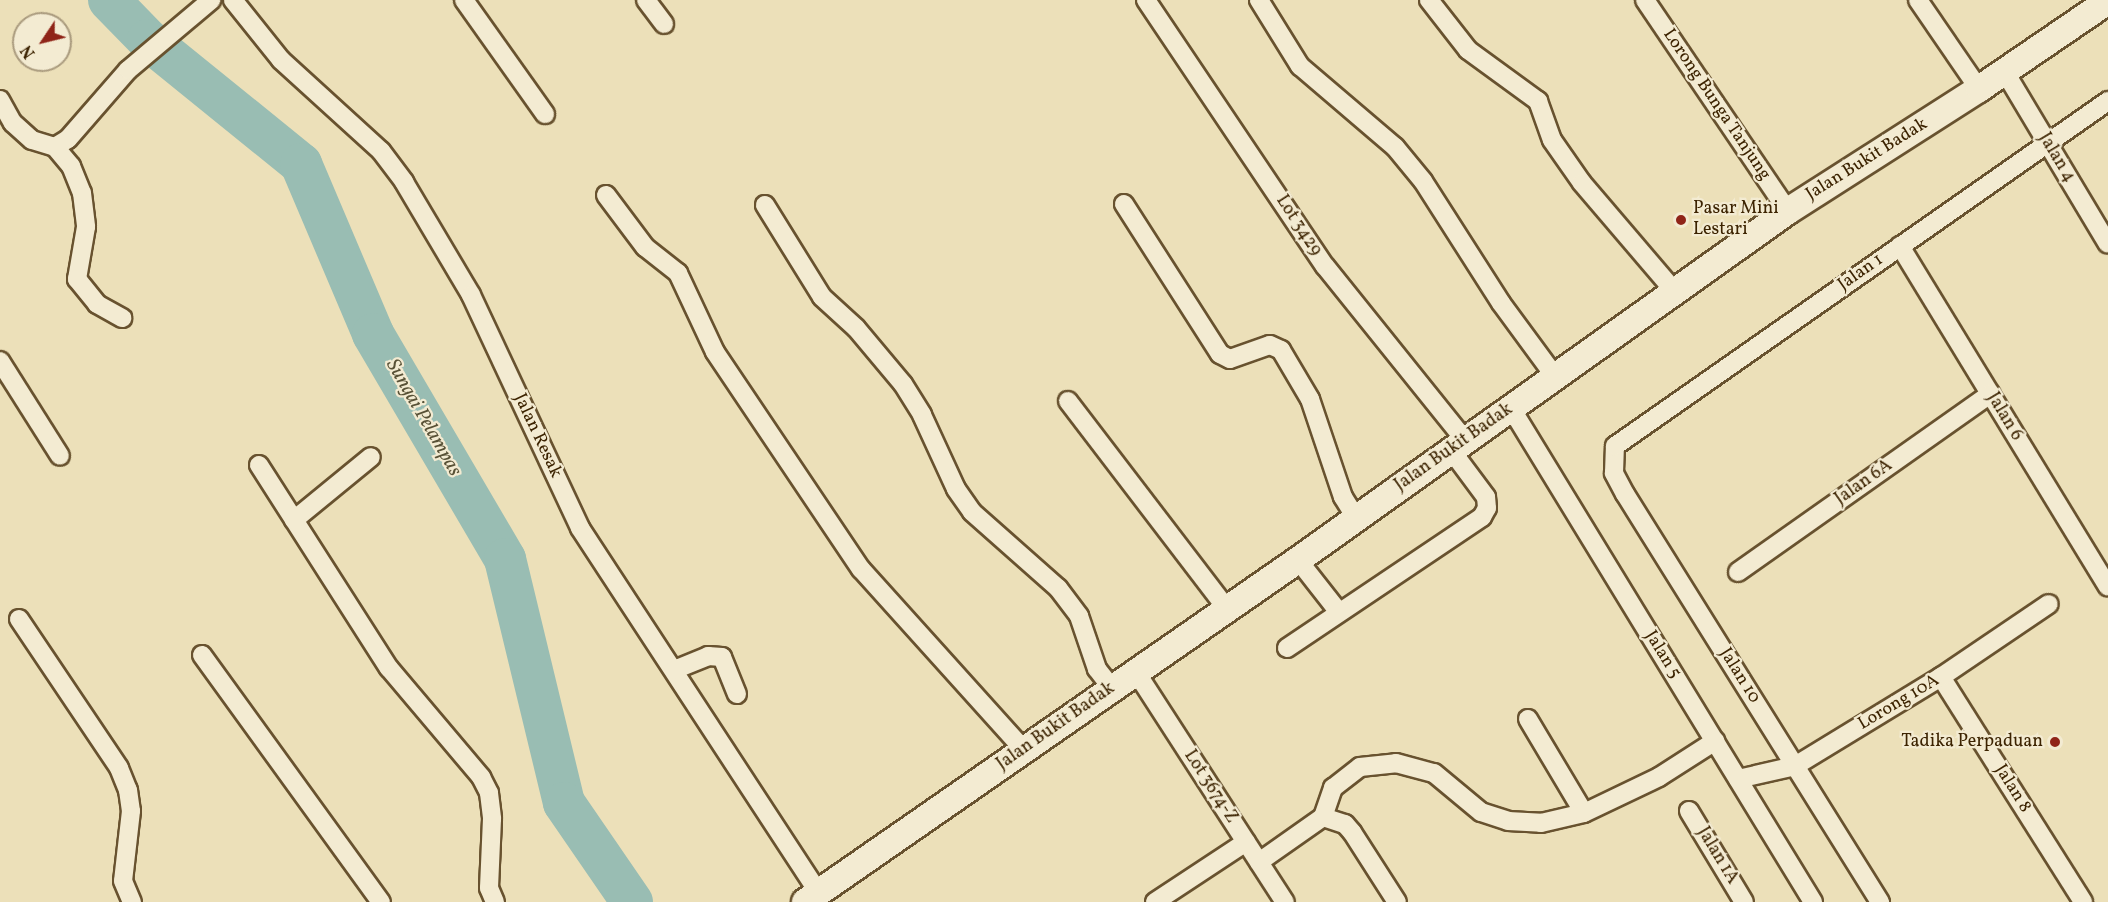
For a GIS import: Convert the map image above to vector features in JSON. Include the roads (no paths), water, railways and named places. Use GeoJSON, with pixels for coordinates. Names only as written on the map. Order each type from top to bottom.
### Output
{"type":"FeatureCollection","features":[{"type":"Feature","properties":{"kind":"main road","name":"Jalan Bukit Badak"},"geometry":{"type":"LineString","coordinates":[[812,897],[1298,560],[1556,378],[1788,210],[1979,89],[2108,1]]}},
{"type":"Feature","properties":{"kind":"street"},"geometry":{"type":"LineString","coordinates":[[55,147],[68,139],[128,70],[173,35],[211,0]]}},
{"type":"Feature","properties":{"kind":"street","name":"Jalan Resak"},"geometry":{"type":"LineString","coordinates":[[232,0],[281,60],[381,151],[404,182],[471,295],[580,528],[674,670],[812,897]]}},
{"type":"Feature","properties":{"kind":"street"},"geometry":{"type":"LineString","coordinates":[[464,0],[545,114]]}},
{"type":"Feature","properties":{"kind":"street"},"geometry":{"type":"LineString","coordinates":[[646,0],[664,24]]}},
{"type":"Feature","properties":{"kind":"street","name":"Lot 3429"},"geometry":{"type":"LineString","coordinates":[[1146,0],[1325,266],[1458,445],[1486,497],[1487,508],[1482,517],[1338,611],[1287,648]]}},
{"type":"Feature","properties":{"kind":"street"},"geometry":{"type":"LineString","coordinates":[[1259,0],[1300,66],[1395,147],[1423,181],[1501,303],[1556,378]]}},
{"type":"Feature","properties":{"kind":"street"},"geometry":{"type":"LineString","coordinates":[[1429,0],[1468,50],[1538,101],[1552,140],[1582,183],[1675,292]]}},
{"type":"Feature","properties":{"kind":"street","name":"Lorong Bunga Tanjung"},"geometry":{"type":"LineString","coordinates":[[1645,0],[1788,210]]}},
{"type":"Feature","properties":{"kind":"street"},"geometry":{"type":"LineString","coordinates":[[1918,0],[1979,89]]}},
{"type":"Feature","properties":{"kind":"street","name":"Jalan 4"},"geometry":{"type":"LineString","coordinates":[[2005,72],[2108,244]]}},
{"type":"Feature","properties":{"kind":"street"},"geometry":{"type":"LineString","coordinates":[[0,100],[13,123],[32,140],[55,147],[71,166],[82,193],[86,227],[77,279],[96,304],[122,318]]}},
{"type":"Feature","properties":{"kind":"street","name":"Jalan 1"},"geometry":{"type":"LineString","coordinates":[[1615,446],[2108,101]]}},
{"type":"Feature","properties":{"kind":"street"},"geometry":{"type":"LineString","coordinates":[[606,195],[645,247],[678,273],[720,361],[861,569],[1023,749]]}},
{"type":"Feature","properties":{"kind":"street"},"geometry":{"type":"LineString","coordinates":[[1124,204],[1220,354],[1230,359],[1270,345],[1281,350],[1310,399],[1343,497],[1356,518]]}},
{"type":"Feature","properties":{"kind":"street"},"geometry":{"type":"LineString","coordinates":[[765,205],[822,297],[856,328],[903,384],[922,415],[956,489],[972,512],[1058,588],[1088,633],[1097,669],[1112,688]]}},
{"type":"Feature","properties":{"kind":"street","name":"Jalan 6"},"geometry":{"type":"LineString","coordinates":[[1900,246],[2108,587]]}},
{"type":"Feature","properties":{"kind":"street"},"geometry":{"type":"LineString","coordinates":[[0,361],[60,456]]}},
{"type":"Feature","properties":{"kind":"street","name":"Jalan 6A"},"geometry":{"type":"LineString","coordinates":[[1738,572],[1990,394]]}},
{"type":"Feature","properties":{"kind":"street"},"geometry":{"type":"LineString","coordinates":[[1068,401],[1227,609]]}},
{"type":"Feature","properties":{"kind":"street","name":"Jalan 5"},"geometry":{"type":"LineString","coordinates":[[1511,408],[1813,902]]}},
{"type":"Feature","properties":{"kind":"street","name":"Jalan 10"},"geometry":{"type":"LineString","coordinates":[[1615,446],[1614,473],[1626,494],[1880,902]]}},
{"type":"Feature","properties":{"kind":"street"},"geometry":{"type":"LineString","coordinates":[[294,520],[371,457]]}},
{"type":"Feature","properties":{"kind":"street"},"geometry":{"type":"LineString","coordinates":[[259,465],[389,668],[481,777],[489,793],[489,888],[495,902]]}},
{"type":"Feature","properties":{"kind":"street"},"geometry":{"type":"LineString","coordinates":[[1298,560],[1338,611]]}},
{"type":"Feature","properties":{"kind":"street","name":"Lorong 10A"},"geometry":{"type":"LineString","coordinates":[[1738,779],[1795,766],[1941,676],[2049,604]]}},
{"type":"Feature","properties":{"kind":"street"},"geometry":{"type":"LineString","coordinates":[[19,619],[107,749],[128,790],[131,812],[123,880],[132,902]]}},
{"type":"Feature","properties":{"kind":"street"},"geometry":{"type":"LineString","coordinates":[[202,654],[381,902]]}},
{"type":"Feature","properties":{"kind":"street"},"geometry":{"type":"LineString","coordinates":[[674,670],[708,656],[722,657],[737,694]]}},
{"type":"Feature","properties":{"kind":"street","name":"Lot 3674-Z"},"geometry":{"type":"LineString","coordinates":[[1136,672],[1285,902]]}},
{"type":"Feature","properties":{"kind":"street","name":"Jalan 8"},"geometry":{"type":"LineString","coordinates":[[1941,676],[2083,902]]}},
{"type":"Feature","properties":{"kind":"street"},"geometry":{"type":"LineString","coordinates":[[1528,718],[1584,813]]}},
{"type":"Feature","properties":{"kind":"street"},"geometry":{"type":"LineString","coordinates":[[1259,862],[1323,817],[1333,788],[1360,767],[1396,763],[1434,773],[1481,812],[1508,820],[1541,823],[1584,813],[1659,777],[1715,741]]}},
{"type":"Feature","properties":{"kind":"street","name":"Jalan 1A"},"geometry":{"type":"LineString","coordinates":[[1689,811],[1744,902]]}},
{"type":"Feature","properties":{"kind":"street"},"geometry":{"type":"LineString","coordinates":[[1323,817],[1337,820],[1352,832],[1394,901]]}},
{"type":"Feature","properties":{"kind":"street"},"geometry":{"type":"LineString","coordinates":[[1155,902],[1246,842]]}},
{"type":"Feature","properties":{"kind":"waterway","name":"Sungai Pelampas"},"geometry":{"type":"LineString","coordinates":[[109,0],[148,40],[301,164],[373,334],[505,559],[564,803],[632,902]]}},
{"type":"Feature","properties":{"kind":"place","name":"Pasar Mini Lestari"},"geometry":{"type":"Point","coordinates":[1681,220]}},
{"type":"Feature","properties":{"kind":"place","name":"Tadika Perpaduan"},"geometry":{"type":"Point","coordinates":[2055,742]}}]}
